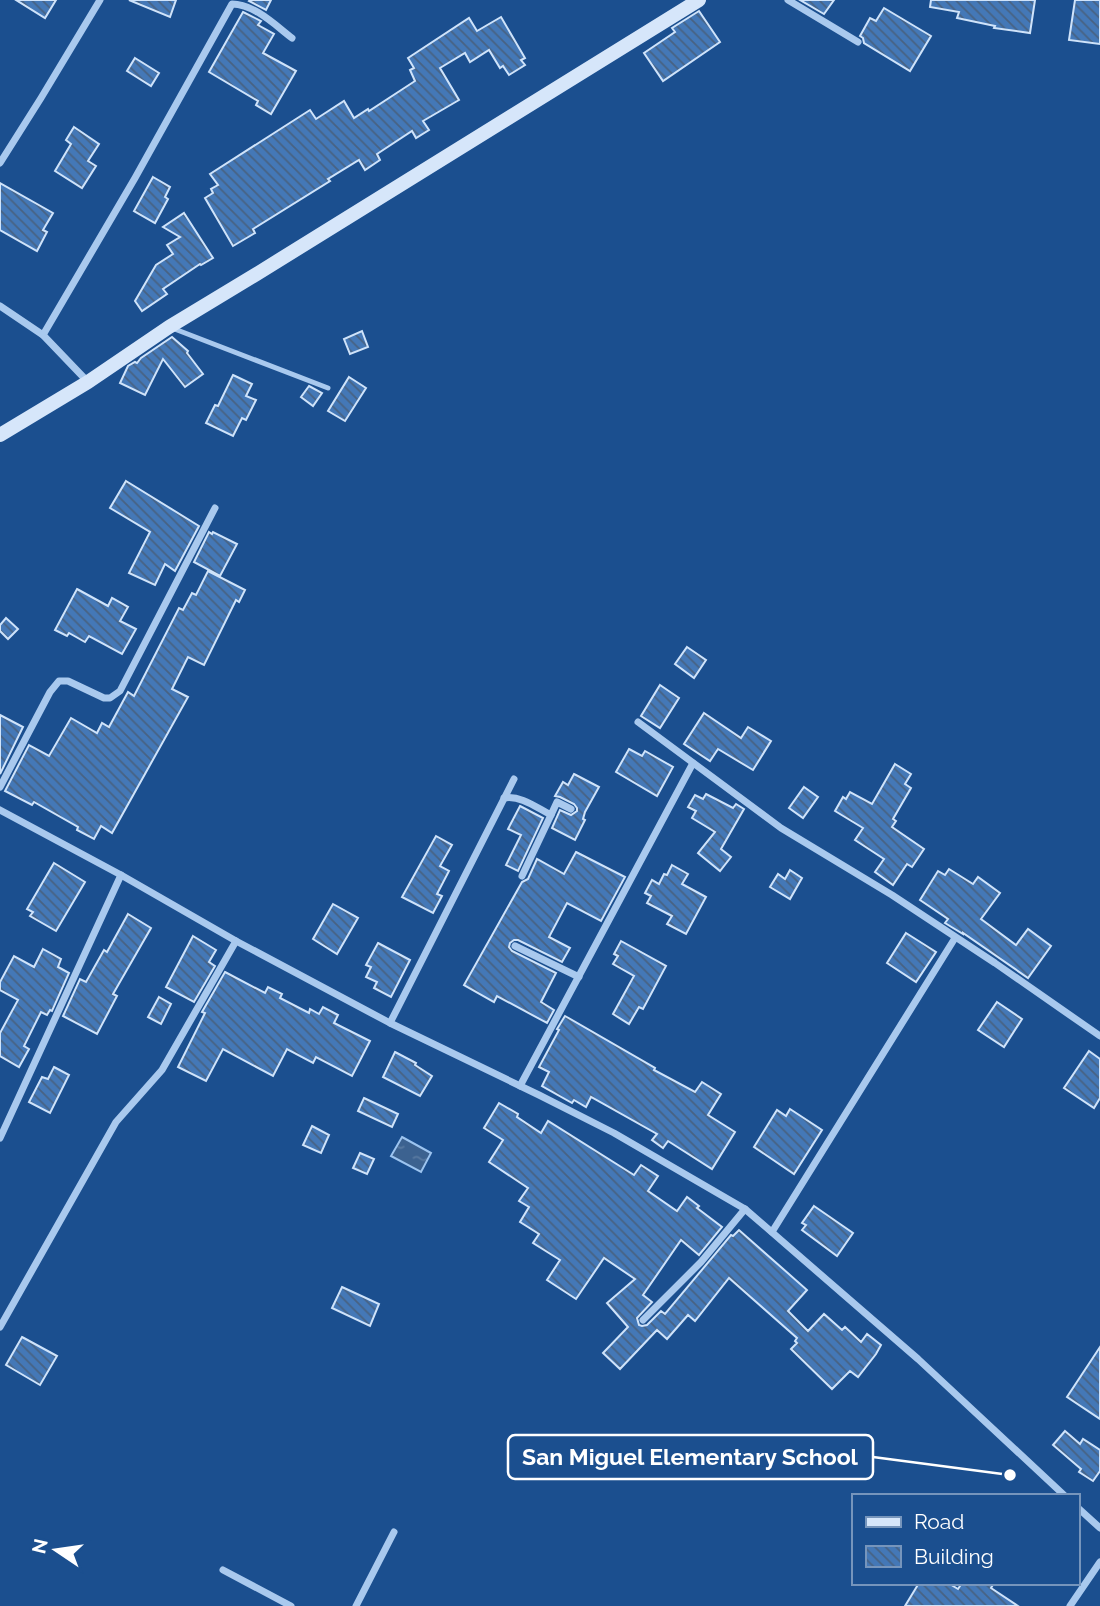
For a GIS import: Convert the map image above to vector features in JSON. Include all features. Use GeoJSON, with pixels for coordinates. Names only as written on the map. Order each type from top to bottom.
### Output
{"type":"FeatureCollection","features":[{"type":"Feature","properties":{"kind":"main road"},"geometry":{"type":"LineString","coordinates":[[0,435],[88,382],[169,327],[699,0]]}},
{"type":"Feature","properties":{"kind":"street"},"geometry":{"type":"LineString","coordinates":[[0,163],[100,0]]}},
{"type":"Feature","properties":{"kind":"street"},"geometry":{"type":"LineString","coordinates":[[788,0],[858,42]]}},
{"type":"Feature","properties":{"kind":"street"},"geometry":{"type":"LineString","coordinates":[[43,335],[232,4],[241,4],[254,10],[292,38]]}},
{"type":"Feature","properties":{"kind":"street"},"geometry":{"type":"LineString","coordinates":[[0,306],[43,335],[88,382]]}},
{"type":"Feature","properties":{"kind":"street"},"geometry":{"type":"LineString","coordinates":[[0,787],[50,692],[59,681],[68,681],[104,698],[110,698],[120,691],[215,508]]}},
{"type":"Feature","properties":{"kind":"street"},"geometry":{"type":"LineString","coordinates":[[638,722],[781,828],[892,895],[1100,1036]]}},
{"type":"Feature","properties":{"kind":"street"},"geometry":{"type":"LineString","coordinates":[[520,1086],[693,763]]}},
{"type":"Feature","properties":{"kind":"street"},"geometry":{"type":"LineString","coordinates":[[390,1023],[514,779]]}},
{"type":"Feature","properties":{"kind":"street"},"geometry":{"type":"LineString","coordinates":[[504,798],[520,798],[551,815]]}},
{"type":"Feature","properties":{"kind":"street"},"geometry":{"type":"LineString","coordinates":[[522,876],[557,802],[571,809]]}},
{"type":"Feature","properties":{"kind":"street"},"geometry":{"type":"LineString","coordinates":[[0,810],[121,875],[236,942],[390,1023],[614,1133],[745,1209],[918,1359],[1063,1494]]}},
{"type":"Feature","properties":{"kind":"street"},"geometry":{"type":"LineString","coordinates":[[0,1138],[121,875]]}},
{"type":"Feature","properties":{"kind":"street"},"geometry":{"type":"LineString","coordinates":[[772,1232],[955,938]]}},
{"type":"Feature","properties":{"kind":"street"},"geometry":{"type":"LineString","coordinates":[[0,1327],[111,1129],[162,1070],[236,942]]}},
{"type":"Feature","properties":{"kind":"street"},"geometry":{"type":"LineString","coordinates":[[515,946],[579,977]]}},
{"type":"Feature","properties":{"kind":"street"},"geometry":{"type":"LineString","coordinates":[[643,1320],[701,1262],[745,1209]]}},
{"type":"Feature","properties":{"kind":"street"},"geometry":{"type":"LineString","coordinates":[[1079,1509],[1100,1528]]}},
{"type":"Feature","properties":{"kind":"street"},"geometry":{"type":"LineString","coordinates":[[356,1606],[394,1532]]}},
{"type":"Feature","properties":{"kind":"street"},"geometry":{"type":"LineString","coordinates":[[1070,1606],[1100,1562]]}},
{"type":"Feature","properties":{"kind":"street"},"geometry":{"type":"LineString","coordinates":[[223,1570],[291,1606]]}},
{"type":"Feature","properties":{"kind":"lane"},"geometry":{"type":"LineString","coordinates":[[169,327],[328,388]]}},
{"type":"Feature","properties":{"kind":"water"},"geometry":{"type":"Polygon","coordinates":[[[402,1137],[431,1153],[421,1172],[391,1156],[402,1137]]]}},
{"type":"Feature","properties":{"kind":"building"},"geometry":{"type":"Polygon","coordinates":[[[16,0],[56,0],[45,18],[16,0]]]}},
{"type":"Feature","properties":{"kind":"building"},"geometry":{"type":"Polygon","coordinates":[[[129,0],[176,0],[170,17],[129,0]]]}},
{"type":"Feature","properties":{"kind":"building"},"geometry":{"type":"Polygon","coordinates":[[[250,0],[271,0],[266,10],[250,0]]]}},
{"type":"Feature","properties":{"kind":"building"},"geometry":{"type":"Polygon","coordinates":[[[800,0],[834,0],[824,14],[800,0]]]}},
{"type":"Feature","properties":{"kind":"building"},"geometry":{"type":"Polygon","coordinates":[[[931,0],[1035,0],[1030,33],[994,28],[995,26],[957,18],[959,12],[930,7],[931,0]]]}},
{"type":"Feature","properties":{"kind":"building"},"geometry":{"type":"Polygon","coordinates":[[[1075,0],[1100,0],[1100,44],[1069,40],[1075,0]]]}},
{"type":"Feature","properties":{"kind":"building"},"geometry":{"type":"Polygon","coordinates":[[[884,8],[931,36],[910,71],[864,43],[860,36],[870,18],[876,21],[884,8]]]}},
{"type":"Feature","properties":{"kind":"building"},"geometry":{"type":"Polygon","coordinates":[[[699,11],[720,42],[663,81],[644,53],[675,32],[672,28],[699,11]]]}},
{"type":"Feature","properties":{"kind":"building"},"geometry":{"type":"Polygon","coordinates":[[[243,12],[261,21],[258,25],[274,34],[263,53],[296,71],[271,114],[256,105],[258,101],[209,72],[243,12]]]}},
{"type":"Feature","properties":{"kind":"building"},"geometry":{"type":"Polygon","coordinates":[[[501,17],[525,58],[521,60],[525,65],[509,75],[503,66],[500,68],[489,50],[470,62],[465,53],[440,68],[459,100],[423,121],[429,130],[416,138],[412,131],[377,154],[380,160],[365,170],[359,160],[253,229],[255,233],[233,246],[205,198],[213,193],[211,189],[218,185],[210,174],[310,110],[316,119],[344,101],[354,118],[368,109],[369,111],[415,81],[410,70],[414,68],[408,58],[469,18],[477,31],[501,17]]]}},
{"type":"Feature","properties":{"kind":"building"},"geometry":{"type":"Polygon","coordinates":[[[135,58],[159,73],[151,86],[127,71],[135,58]]]}},
{"type":"Feature","properties":{"kind":"building"},"geometry":{"type":"Polygon","coordinates":[[[74,127],[99,144],[88,161],[96,166],[82,188],[55,171],[71,144],[66,140],[74,127]]]}},
{"type":"Feature","properties":{"kind":"building"},"geometry":{"type":"Polygon","coordinates":[[[153,177],[170,187],[165,197],[168,199],[155,223],[134,211],[153,177]]]}},
{"type":"Feature","properties":{"kind":"building"},"geometry":{"type":"Polygon","coordinates":[[[0,183],[53,213],[43,230],[47,232],[37,251],[0,230],[0,183]]]}},
{"type":"Feature","properties":{"kind":"building"},"geometry":{"type":"Polygon","coordinates":[[[184,213],[213,258],[163,289],[167,294],[142,311],[135,301],[156,265],[173,254],[167,245],[180,237],[163,227],[184,213]]]}},
{"type":"Feature","properties":{"kind":"building"},"geometry":{"type":"Polygon","coordinates":[[[362,331],[368,347],[350,354],[344,339],[362,331]]]}},
{"type":"Feature","properties":{"kind":"building"},"geometry":{"type":"Polygon","coordinates":[[[172,337],[188,351],[203,374],[185,387],[163,359],[145,395],[120,383],[128,366],[137,363],[172,337]]]}},
{"type":"Feature","properties":{"kind":"building"},"geometry":{"type":"Polygon","coordinates":[[[233,375],[252,384],[246,396],[256,400],[246,420],[242,418],[233,436],[206,423],[215,405],[218,406],[233,375]]]}},
{"type":"Feature","properties":{"kind":"building"},"geometry":{"type":"Polygon","coordinates":[[[349,377],[366,388],[345,421],[328,411],[349,377]]]}},
{"type":"Feature","properties":{"kind":"building"},"geometry":{"type":"Polygon","coordinates":[[[309,386],[322,393],[313,406],[301,397],[309,386]]]}},
{"type":"Feature","properties":{"kind":"building"},"geometry":{"type":"Polygon","coordinates":[[[126,481],[199,526],[175,571],[165,564],[155,585],[129,573],[150,532],[110,508],[126,481]]]}},
{"type":"Feature","properties":{"kind":"building"},"geometry":{"type":"Polygon","coordinates":[[[209,532],[237,544],[220,576],[194,562],[209,532]]]}},
{"type":"Feature","properties":{"kind":"building"},"geometry":{"type":"Polygon","coordinates":[[[208,571],[245,590],[239,602],[236,600],[204,665],[188,657],[172,689],[188,697],[112,833],[101,826],[94,839],[34,802],[32,805],[5,791],[29,745],[49,756],[71,718],[97,733],[102,723],[109,727],[128,692],[134,696],[179,608],[183,610],[192,593],[196,595],[208,571]]]}},
{"type":"Feature","properties":{"kind":"building"},"geometry":{"type":"Polygon","coordinates":[[[77,589],[108,606],[112,598],[128,607],[120,621],[136,629],[122,654],[89,636],[85,642],[69,633],[67,636],[55,630],[77,589]]]}},
{"type":"Feature","properties":{"kind":"building"},"geometry":{"type":"Polygon","coordinates":[[[6,618],[18,629],[8,639],[0,631],[0,625],[6,618]]]}},
{"type":"Feature","properties":{"kind":"building"},"geometry":{"type":"Polygon","coordinates":[[[687,647],[706,660],[694,678],[675,664],[687,647]]]}},
{"type":"Feature","properties":{"kind":"building"},"geometry":{"type":"Polygon","coordinates":[[[660,685],[679,698],[660,728],[641,716],[660,685]]]}},
{"type":"Feature","properties":{"kind":"building"},"geometry":{"type":"Polygon","coordinates":[[[704,713],[741,738],[748,727],[771,741],[753,770],[718,749],[710,761],[684,744],[704,713]]]}},
{"type":"Feature","properties":{"kind":"building"},"geometry":{"type":"Polygon","coordinates":[[[0,715],[23,727],[0,774],[0,715]]]}},
{"type":"Feature","properties":{"kind":"building"},"geometry":{"type":"Polygon","coordinates":[[[629,749],[642,756],[645,751],[673,767],[657,796],[616,772],[629,749]]]}},
{"type":"Feature","properties":{"kind":"building"},"geometry":{"type":"Polygon","coordinates":[[[895,764],[911,774],[905,784],[911,788],[893,819],[896,821],[892,827],[924,849],[912,867],[907,864],[893,885],[875,872],[884,859],[855,840],[863,828],[835,811],[843,797],[846,799],[850,792],[872,804],[895,764]]]}},
{"type":"Feature","properties":{"kind":"building"},"geometry":{"type":"Polygon","coordinates":[[[574,774],[599,787],[585,812],[585,820],[575,840],[552,828],[560,810],[571,815],[577,811],[574,804],[555,796],[563,782],[568,785],[574,774]]]}},
{"type":"Feature","properties":{"kind":"building"},"geometry":{"type":"Polygon","coordinates":[[[804,787],[818,797],[803,818],[789,808],[804,787]]]}},
{"type":"Feature","properties":{"kind":"building"},"geometry":{"type":"Polygon","coordinates":[[[706,794],[733,808],[736,804],[744,809],[721,849],[731,857],[720,871],[698,853],[715,832],[692,818],[696,811],[688,807],[695,795],[703,799],[706,794]]]}},
{"type":"Feature","properties":{"kind":"building"},"geometry":{"type":"Polygon","coordinates":[[[520,806],[543,818],[518,871],[506,865],[521,835],[508,829],[520,806]]]}},
{"type":"Feature","properties":{"kind":"building"},"geometry":{"type":"Polygon","coordinates":[[[436,836],[452,845],[440,866],[449,871],[437,894],[442,896],[433,913],[402,897],[436,836]]]}},
{"type":"Feature","properties":{"kind":"building"},"geometry":{"type":"Polygon","coordinates":[[[576,852],[625,877],[601,921],[567,903],[549,937],[570,948],[562,962],[518,940],[510,943],[512,951],[556,973],[541,1002],[554,1010],[547,1023],[497,996],[494,1002],[464,985],[522,882],[528,879],[537,859],[564,874],[576,852]]]}},
{"type":"Feature","properties":{"kind":"building"},"geometry":{"type":"Polygon","coordinates":[[[54,863],[85,882],[56,931],[30,916],[33,912],[27,909],[54,863]]]}},
{"type":"Feature","properties":{"kind":"building"},"geometry":{"type":"Polygon","coordinates":[[[672,865],[688,874],[682,884],[706,897],[686,934],[667,924],[672,916],[647,903],[651,896],[645,893],[652,880],[659,884],[672,865]]]}},
{"type":"Feature","properties":{"kind":"building"},"geometry":{"type":"Polygon","coordinates":[[[949,869],[973,884],[978,877],[1000,893],[981,919],[1016,945],[1028,929],[1051,946],[1028,978],[945,923],[948,919],[920,900],[938,871],[945,875],[949,869]]]}},
{"type":"Feature","properties":{"kind":"building"},"geometry":{"type":"Polygon","coordinates":[[[790,870],[802,878],[790,899],[770,887],[778,874],[785,879],[790,870]]]}},
{"type":"Feature","properties":{"kind":"building"},"geometry":{"type":"Polygon","coordinates":[[[333,904],[358,918],[337,954],[313,939],[333,904]]]}},
{"type":"Feature","properties":{"kind":"building"},"geometry":{"type":"Polygon","coordinates":[[[128,914],[151,928],[113,994],[117,996],[97,1034],[63,1016],[80,979],[86,982],[104,950],[107,952],[128,914]]]}},
{"type":"Feature","properties":{"kind":"building"},"geometry":{"type":"Polygon","coordinates":[[[906,933],[936,952],[916,982],[887,963],[906,933]]]}},
{"type":"Feature","properties":{"kind":"building"},"geometry":{"type":"Polygon","coordinates":[[[193,936],[216,950],[209,962],[215,966],[194,1002],[166,987],[193,936]]]}},
{"type":"Feature","properties":{"kind":"building"},"geometry":{"type":"Polygon","coordinates":[[[621,941],[666,966],[643,1009],[639,1007],[629,1024],[613,1014],[634,976],[613,964],[618,956],[614,954],[621,941]]]}},
{"type":"Feature","properties":{"kind":"building"},"geometry":{"type":"Polygon","coordinates":[[[378,943],[410,960],[391,997],[374,988],[377,982],[366,977],[371,967],[366,965],[378,943]]]}},
{"type":"Feature","properties":{"kind":"building"},"geometry":{"type":"Polygon","coordinates":[[[43,949],[61,959],[58,967],[69,973],[52,1011],[47,1015],[41,1012],[24,1046],[29,1049],[19,1067],[0,1056],[0,1033],[18,1000],[0,990],[0,982],[14,956],[34,967],[43,949]]]}},
{"type":"Feature","properties":{"kind":"building"},"geometry":{"type":"Polygon","coordinates":[[[225,972],[265,993],[268,987],[282,994],[280,998],[309,1013],[310,1009],[319,1014],[323,1007],[338,1015],[334,1023],[370,1041],[352,1076],[316,1057],[313,1063],[287,1049],[273,1076],[223,1049],[206,1081],[178,1067],[205,1013],[202,1012],[225,972]]]}},
{"type":"Feature","properties":{"kind":"building"},"geometry":{"type":"Polygon","coordinates":[[[159,997],[171,1004],[161,1024],[148,1017],[159,997]]]}},
{"type":"Feature","properties":{"kind":"building"},"geometry":{"type":"Polygon","coordinates":[[[997,1002],[1022,1019],[1004,1047],[978,1030],[997,1002]]]}},
{"type":"Feature","properties":{"kind":"building"},"geometry":{"type":"Polygon","coordinates":[[[565,1016],[695,1092],[702,1082],[721,1094],[708,1115],[735,1132],[712,1169],[668,1141],[663,1148],[652,1140],[657,1134],[591,1097],[586,1107],[574,1100],[572,1103],[542,1086],[549,1072],[539,1067],[565,1016]]]}},
{"type":"Feature","properties":{"kind":"building"},"geometry":{"type":"Polygon","coordinates":[[[1089,1051],[1100,1059],[1100,1098],[1094,1108],[1064,1088],[1089,1051]]]}},
{"type":"Feature","properties":{"kind":"building"},"geometry":{"type":"Polygon","coordinates":[[[395,1052],[416,1063],[415,1065],[432,1076],[420,1096],[383,1077],[395,1052]]]}},
{"type":"Feature","properties":{"kind":"building"},"geometry":{"type":"Polygon","coordinates":[[[54,1067],[69,1075],[50,1113],[29,1102],[42,1077],[48,1079],[54,1067]]]}},
{"type":"Feature","properties":{"kind":"building"},"geometry":{"type":"Polygon","coordinates":[[[364,1098],[398,1114],[392,1127],[358,1111],[364,1098]]]}},
{"type":"Feature","properties":{"kind":"building"},"geometry":{"type":"Polygon","coordinates":[[[499,1103],[541,1133],[548,1121],[634,1175],[641,1165],[658,1176],[648,1191],[677,1211],[687,1197],[722,1227],[699,1255],[681,1240],[643,1295],[652,1302],[637,1318],[639,1325],[647,1325],[661,1311],[665,1314],[731,1235],[739,1230],[807,1290],[788,1311],[808,1331],[824,1314],[842,1330],[845,1327],[861,1342],[867,1334],[881,1345],[876,1354],[858,1377],[850,1371],[832,1389],[791,1349],[797,1343],[797,1338],[729,1278],[695,1321],[688,1315],[667,1339],[657,1330],[620,1369],[603,1353],[628,1327],[607,1303],[635,1279],[604,1258],[576,1299],[547,1280],[560,1260],[533,1243],[539,1234],[520,1222],[529,1207],[519,1201],[528,1188],[489,1162],[503,1140],[484,1128],[499,1103]]]}},
{"type":"Feature","properties":{"kind":"building"},"geometry":{"type":"Polygon","coordinates":[[[790,1109],[822,1130],[794,1174],[754,1147],[777,1110],[786,1116],[790,1109]]]}},
{"type":"Feature","properties":{"kind":"building"},"geometry":{"type":"Polygon","coordinates":[[[312,1126],[329,1135],[321,1153],[303,1145],[312,1126]]]}},
{"type":"Feature","properties":{"kind":"building"},"geometry":{"type":"Polygon","coordinates":[[[360,1153],[374,1159],[367,1174],[353,1168],[360,1153]]]}},
{"type":"Feature","properties":{"kind":"building"},"geometry":{"type":"Polygon","coordinates":[[[814,1206],[853,1233],[837,1256],[802,1230],[806,1225],[802,1223],[814,1206]]]}},
{"type":"Feature","properties":{"kind":"building"},"geometry":{"type":"Polygon","coordinates":[[[342,1287],[379,1304],[370,1326],[332,1308],[342,1287]]]}},
{"type":"Feature","properties":{"kind":"building"},"geometry":{"type":"Polygon","coordinates":[[[22,1337],[57,1356],[40,1385],[6,1365],[22,1337]]]}},
{"type":"Feature","properties":{"kind":"building"},"geometry":{"type":"Polygon","coordinates":[[[1100,1347],[1100,1419],[1067,1397],[1100,1347]]]}},
{"type":"Feature","properties":{"kind":"building"},"geometry":{"type":"Polygon","coordinates":[[[1065,1431],[1080,1444],[1083,1439],[1100,1450],[1100,1471],[1093,1481],[1079,1472],[1081,1469],[1053,1445],[1065,1431]]]}},
{"type":"Feature","properties":{"kind":"building"},"geometry":{"type":"Polygon","coordinates":[[[918,1585],[951,1585],[958,1589],[961,1585],[993,1585],[991,1588],[1018,1606],[905,1606],[918,1585]]]}},
{"type":"Feature","properties":{"kind":"place","name":"San Miguel Elementary School"},"geometry":{"type":"Point","coordinates":[1010,1475]}}]}
